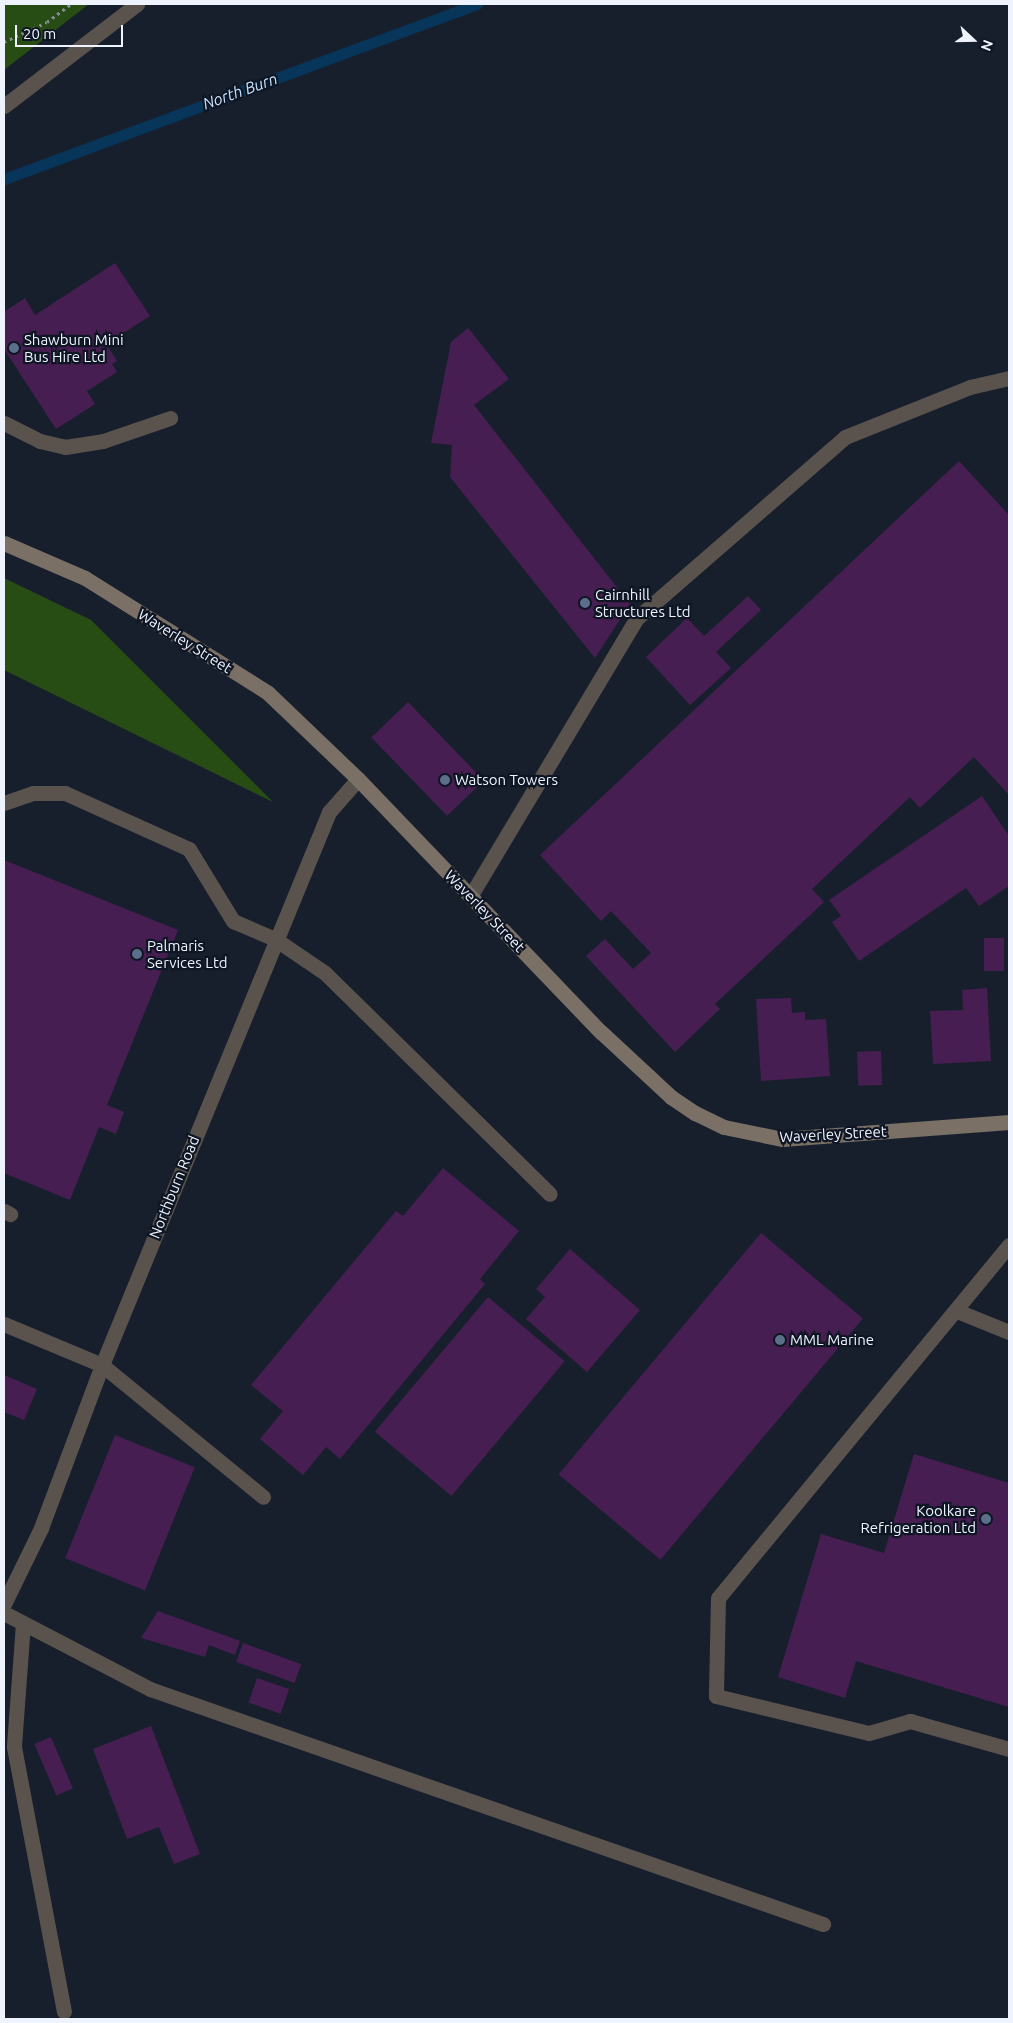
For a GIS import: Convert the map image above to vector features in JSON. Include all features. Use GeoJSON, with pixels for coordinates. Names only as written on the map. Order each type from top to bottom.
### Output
{"type":"FeatureCollection","features":[{"type":"Feature","properties":{"kind":"main road","name":"Waverley Street"},"geometry":{"type":"LineString","coordinates":[[4,543],[85,578],[268,693],[358,779],[601,1032],[671,1097],[724,1127],[782,1139],[1009,1122]]}},
{"type":"Feature","properties":{"kind":"street"},"geometry":{"type":"LineString","coordinates":[[4,106],[137,4]]}},
{"type":"Feature","properties":{"kind":"street"},"geometry":{"type":"LineString","coordinates":[[471,896],[637,618],[845,437],[970,387],[1009,378]]}},
{"type":"Feature","properties":{"kind":"street"},"geometry":{"type":"LineString","coordinates":[[4,423],[40,441],[65,447],[103,441],[170,418]]}},
{"type":"Feature","properties":{"kind":"street","name":"Northburn Road"},"geometry":{"type":"LineString","coordinates":[[4,1604],[41,1528],[102,1365],[329,812],[358,779]]}},
{"type":"Feature","properties":{"kind":"street"},"geometry":{"type":"LineString","coordinates":[[4,803],[33,793],[65,793],[189,849],[233,920],[275,940],[325,973],[550,1194]]}},
{"type":"Feature","properties":{"kind":"street"},"geometry":{"type":"LineString","coordinates":[[1009,1245],[957,1311],[718,1598],[716,1696],[869,1733],[910,1722],[1009,1748]]}},
{"type":"Feature","properties":{"kind":"street"},"geometry":{"type":"LineString","coordinates":[[957,1311],[1009,1332]]}},
{"type":"Feature","properties":{"kind":"street"},"geometry":{"type":"LineString","coordinates":[[4,1324],[102,1365],[263,1497]]}},
{"type":"Feature","properties":{"kind":"street"},"geometry":{"type":"LineString","coordinates":[[4,1613],[150,1689],[823,1924]]}},
{"type":"Feature","properties":{"kind":"street"},"geometry":{"type":"LineString","coordinates":[[23,1623],[14,1747],[64,2011]]}},
{"type":"Feature","properties":{"kind":"path"},"geometry":{"type":"LineString","coordinates":[[4,42],[47,22],[71,4]]}},
{"type":"Feature","properties":{"kind":"green space"},"geometry":{"type":"Polygon","coordinates":[[[4,4],[89,4],[4,70],[4,4]]]}},
{"type":"Feature","properties":{"kind":"green space"},"geometry":{"type":"Polygon","coordinates":[[[4,578],[91,620],[273,802],[4,670],[4,578]]]}},
{"type":"Feature","properties":{"kind":"building"},"geometry":{"type":"Polygon","coordinates":[[[115,263],[150,316],[106,344],[117,361],[112,364],[117,372],[87,391],[95,404],[56,429],[4,349],[4,312],[25,298],[35,315],[115,263]]]}},
{"type":"Feature","properties":{"kind":"building"},"geometry":{"type":"Polygon","coordinates":[[[468,328],[509,379],[474,405],[630,604],[595,658],[450,477],[452,445],[431,443],[451,342],[468,328]]]}},
{"type":"Feature","properties":{"kind":"building"},"geometry":{"type":"Polygon","coordinates":[[[959,461],[1009,515],[1009,795],[974,757],[920,808],[910,797],[812,889],[824,902],[715,1004],[720,1009],[675,1052],[586,956],[605,939],[633,969],[651,953],[611,911],[601,921],[540,855],[959,461]]]}},
{"type":"Feature","properties":{"kind":"building"},"geometry":{"type":"Polygon","coordinates":[[[748,596],[761,610],[716,652],[731,668],[690,705],[646,657],[687,618],[704,636],[748,596]]]}},
{"type":"Feature","properties":{"kind":"building"},"geometry":{"type":"Polygon","coordinates":[[[408,702],[484,780],[447,816],[371,737],[408,702]]]}},
{"type":"Feature","properties":{"kind":"building"},"geometry":{"type":"Polygon","coordinates":[[[982,796],[1009,836],[1009,886],[979,906],[966,888],[859,961],[832,922],[841,916],[829,900],[982,796]]]}},
{"type":"Feature","properties":{"kind":"building"},"geometry":{"type":"Polygon","coordinates":[[[4,860],[178,930],[107,1105],[124,1112],[116,1134],[99,1127],[70,1200],[4,1173],[4,860]]]}},
{"type":"Feature","properties":{"kind":"building"},"geometry":{"type":"Polygon","coordinates":[[[984,938],[1004,938],[1004,971],[984,971],[984,938]]]}},
{"type":"Feature","properties":{"kind":"building"},"geometry":{"type":"Polygon","coordinates":[[[987,988],[991,1061],[933,1064],[930,1011],[963,1010],[962,990],[987,988]]]}},
{"type":"Feature","properties":{"kind":"building"},"geometry":{"type":"Polygon","coordinates":[[[791,998],[792,1013],[805,1012],[805,1020],[826,1019],[830,1076],[761,1081],[756,999],[791,998]]]}},
{"type":"Feature","properties":{"kind":"building"},"geometry":{"type":"Polygon","coordinates":[[[881,1051],[882,1085],[858,1086],[857,1052],[881,1051]]]}},
{"type":"Feature","properties":{"kind":"building"},"geometry":{"type":"Polygon","coordinates":[[[443,1168],[519,1231],[480,1279],[485,1284],[340,1459],[326,1447],[303,1475],[260,1439],[283,1411],[251,1385],[396,1211],[403,1216],[443,1168]]]}},
{"type":"Feature","properties":{"kind":"building"},"geometry":{"type":"Polygon","coordinates":[[[761,1233],[863,1318],[660,1560],[559,1474],[761,1233]]]}},
{"type":"Feature","properties":{"kind":"building"},"geometry":{"type":"Polygon","coordinates":[[[570,1249],[640,1310],[587,1372],[526,1319],[545,1297],[536,1289],[570,1249]]]}},
{"type":"Feature","properties":{"kind":"building"},"geometry":{"type":"Polygon","coordinates":[[[488,1297],[565,1361],[451,1496],[375,1432],[488,1297]]]}},
{"type":"Feature","properties":{"kind":"building"},"geometry":{"type":"Polygon","coordinates":[[[4,1375],[37,1389],[24,1420],[4,1412],[4,1375]]]}},
{"type":"Feature","properties":{"kind":"building"},"geometry":{"type":"Polygon","coordinates":[[[115,1435],[195,1467],[145,1591],[65,1558],[115,1435]]]}},
{"type":"Feature","properties":{"kind":"building"},"geometry":{"type":"Polygon","coordinates":[[[914,1454],[1009,1483],[1009,1707],[856,1661],[845,1698],[778,1677],[821,1534],[884,1553],[914,1454]]]}},
{"type":"Feature","properties":{"kind":"building"},"geometry":{"type":"Polygon","coordinates":[[[158,1611],[240,1641],[235,1655],[209,1645],[205,1657],[141,1638],[158,1611]]]}},
{"type":"Feature","properties":{"kind":"building"},"geometry":{"type":"Polygon","coordinates":[[[243,1643],[301,1664],[294,1683],[236,1662],[243,1643]]]}},
{"type":"Feature","properties":{"kind":"building"},"geometry":{"type":"Polygon","coordinates":[[[257,1678],[289,1689],[281,1714],[249,1703],[257,1678]]]}},
{"type":"Feature","properties":{"kind":"building"},"geometry":{"type":"Polygon","coordinates":[[[151,1726],[200,1854],[174,1864],[159,1827],[127,1839],[93,1749],[151,1726]]]}},
{"type":"Feature","properties":{"kind":"building"},"geometry":{"type":"Polygon","coordinates":[[[51,1737],[73,1789],[56,1796],[34,1744],[51,1737]]]}},
{"type":"Feature","properties":{"kind":"waterway","name":"North Burn"},"geometry":{"type":"LineString","coordinates":[[4,179],[477,4]]}},
{"type":"Feature","properties":{"kind":"place","name":"Shawburn Mini Bus Hire Ltd"},"geometry":{"type":"Point","coordinates":[14,348]}},
{"type":"Feature","properties":{"kind":"place","name":"Cairnhill Structures Ltd"},"geometry":{"type":"Point","coordinates":[585,603]}},
{"type":"Feature","properties":{"kind":"place","name":"Watson Towers"},"geometry":{"type":"Point","coordinates":[445,780]}},
{"type":"Feature","properties":{"kind":"place","name":"Palmaris Services Ltd"},"geometry":{"type":"Point","coordinates":[137,954]}},
{"type":"Feature","properties":{"kind":"place","name":"MML Marine"},"geometry":{"type":"Point","coordinates":[780,1340]}},
{"type":"Feature","properties":{"kind":"place","name":"Koolkare Refrigeration Ltd"},"geometry":{"type":"Point","coordinates":[986,1519]}}]}
